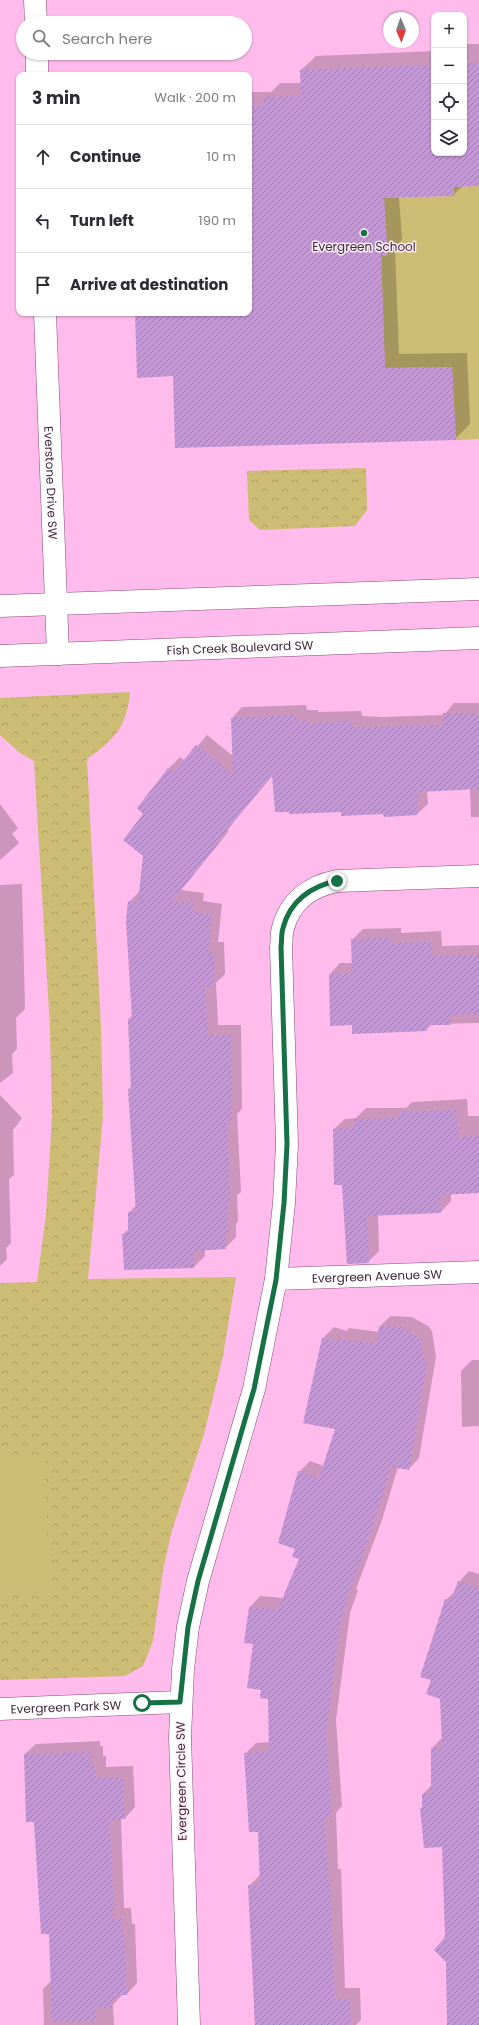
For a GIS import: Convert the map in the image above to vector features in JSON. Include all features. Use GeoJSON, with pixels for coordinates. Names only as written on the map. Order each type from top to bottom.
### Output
{"type":"FeatureCollection","features":[{"type":"Feature","properties":{"kind":"street"},"geometry":{"type":"LineString","coordinates":[[35,0],[36,16]]}},
{"type":"Feature","properties":{"kind":"street"},"geometry":{"type":"LineString","coordinates":[[37,60],[37,72]]}},
{"type":"Feature","properties":{"kind":"street","name":"Everstone Drive SW"},"geometry":{"type":"LineString","coordinates":[[45,316],[58,654]]}},
{"type":"Feature","properties":{"kind":"street"},"geometry":{"type":"LineString","coordinates":[[0,606],[479,589]]}},
{"type":"Feature","properties":{"kind":"street","name":"Fish Creek Boulevard SW"},"geometry":{"type":"LineString","coordinates":[[0,656],[479,638]]}},
{"type":"Feature","properties":{"kind":"street","name":"Evergreen Circle SW"},"geometry":{"type":"LineString","coordinates":[[189,2025],[180,1702],[188,1627],[198,1581],[254,1389],[276,1280],[284,1203],[287,1144],[281,947],[283,928],[294,906],[309,890],[323,884],[337,881],[479,876]]}},
{"type":"Feature","properties":{"kind":"street","name":"Evergreen Avenue SW"},"geometry":{"type":"LineString","coordinates":[[276,1280],[479,1272]]}},
{"type":"Feature","properties":{"kind":"street","name":"Evergreen Park SW"},"geometry":{"type":"LineString","coordinates":[[0,1709],[180,1702]]}},
{"type":"Feature","properties":{"kind":"green space"},"geometry":{"type":"Polygon","coordinates":[[[479,186],[479,439],[456,440],[452,367],[385,368],[381,255],[387,256],[384,198],[453,196],[454,187],[479,186]]]}},
{"type":"Feature","properties":{"kind":"green space"},"geometry":{"type":"Polygon","coordinates":[[[366,468],[367,510],[355,526],[260,530],[249,520],[247,471],[366,468]]]}},
{"type":"Feature","properties":{"kind":"green space"},"geometry":{"type":"Polygon","coordinates":[[[130,692],[126,715],[118,732],[112,739],[87,759],[101,1027],[103,1116],[88,1279],[236,1277],[223,1356],[204,1434],[172,1530],[163,1570],[153,1641],[143,1666],[125,1676],[0,1680],[0,1283],[37,1282],[46,1215],[52,1117],[50,1028],[34,761],[20,753],[0,735],[0,698],[130,692]]]}},
{"type":"Feature","properties":{"kind":"green space"},"geometry":{"type":"Polygon","coordinates":[[[45,1458],[49,1592],[0,1593],[0,1459],[45,1458]]]}},
{"type":"Feature","properties":{"kind":"building"},"geometry":{"type":"Polygon","coordinates":[[[467,63],[479,63],[479,186],[454,187],[454,196],[384,198],[388,256],[381,255],[385,368],[452,367],[456,440],[175,448],[173,376],[137,378],[135,316],[252,316],[252,106],[264,106],[264,97],[301,96],[300,70],[431,65],[431,156],[467,156],[467,63]]]}},
{"type":"Feature","properties":{"kind":"building"},"geometry":{"type":"Polygon","coordinates":[[[443,713],[479,713],[479,789],[417,792],[417,815],[384,817],[383,814],[341,816],[341,812],[290,814],[289,812],[275,812],[272,775],[217,842],[219,843],[172,901],[194,903],[193,912],[211,914],[208,953],[214,952],[215,986],[205,987],[208,1035],[231,1035],[232,1121],[227,1121],[230,1204],[227,1204],[228,1233],[225,1233],[226,1249],[194,1251],[194,1268],[124,1270],[122,1234],[128,1234],[128,1212],[136,1212],[128,1089],[131,1089],[128,1019],[132,1019],[126,921],[128,901],[138,903],[143,856],[123,840],[143,814],[137,808],[168,768],[174,772],[196,745],[233,775],[231,718],[296,715],[296,721],[307,720],[307,723],[351,721],[351,727],[371,727],[443,725],[443,713]]]}},
{"type":"Feature","properties":{"kind":"building"},"geometry":{"type":"Polygon","coordinates":[[[390,938],[391,943],[431,942],[432,956],[479,955],[479,1014],[450,1015],[451,1025],[426,1025],[427,1031],[352,1034],[352,1025],[330,1026],[329,974],[352,973],[351,939],[390,938]]]}},
{"type":"Feature","properties":{"kind":"building"},"geometry":{"type":"Polygon","coordinates":[[[456,1110],[458,1137],[479,1136],[479,1193],[440,1195],[441,1213],[367,1216],[369,1263],[347,1264],[342,1185],[334,1185],[333,1129],[355,1128],[354,1119],[400,1118],[400,1112],[456,1110]]]}},
{"type":"Feature","properties":{"kind":"building"},"geometry":{"type":"Polygon","coordinates":[[[379,1326],[401,1327],[417,1337],[421,1342],[426,1369],[409,1470],[391,1467],[371,1532],[346,1600],[348,1600],[340,1624],[326,1732],[332,1818],[325,1818],[328,1880],[330,1879],[335,1999],[350,1999],[351,2025],[255,2025],[248,1885],[260,1885],[258,1832],[249,1832],[244,1753],[269,1752],[268,1699],[260,1698],[261,1690],[247,1688],[253,1644],[244,1643],[249,1607],[278,1609],[299,1559],[292,1557],[295,1549],[278,1543],[298,1471],[319,1478],[335,1429],[303,1423],[322,1338],[337,1341],[337,1339],[355,1342],[355,1340],[376,1344],[379,1326]]]}},
{"type":"Feature","properties":{"kind":"building"},"geometry":{"type":"Polygon","coordinates":[[[458,1581],[479,1588],[479,2025],[447,2025],[446,1962],[434,1950],[445,1937],[442,1847],[424,1848],[420,1808],[422,1808],[422,1794],[431,1793],[431,1748],[442,1747],[440,1699],[426,1694],[431,1680],[420,1677],[445,1599],[451,1601],[458,1581]]]}},
{"type":"Feature","properties":{"kind":"building"},"geometry":{"type":"Polygon","coordinates":[[[89,1752],[90,1756],[92,1756],[92,1766],[95,1766],[96,1778],[123,1777],[125,1819],[110,1820],[114,1919],[121,1918],[122,1934],[124,1934],[127,1995],[116,1995],[116,2000],[112,2000],[112,2008],[96,2008],[96,2021],[52,2022],[49,1934],[41,1934],[34,1822],[26,1822],[24,1754],[89,1752]]]}},
{"type":"Feature","properties":{"kind":"place","name":"Evergreen School"},"geometry":{"type":"Point","coordinates":[364,233]}},
{"type":"Feature","properties":{"kind":"route"},"geometry":{"type":"LineString","coordinates":[[142,1703],[180,1702],[182,1669],[188,1627],[198,1581],[254,1389],[276,1280],[284,1203],[287,1144],[281,947],[283,928],[294,906],[309,890],[323,884],[337,881]]}}]}
